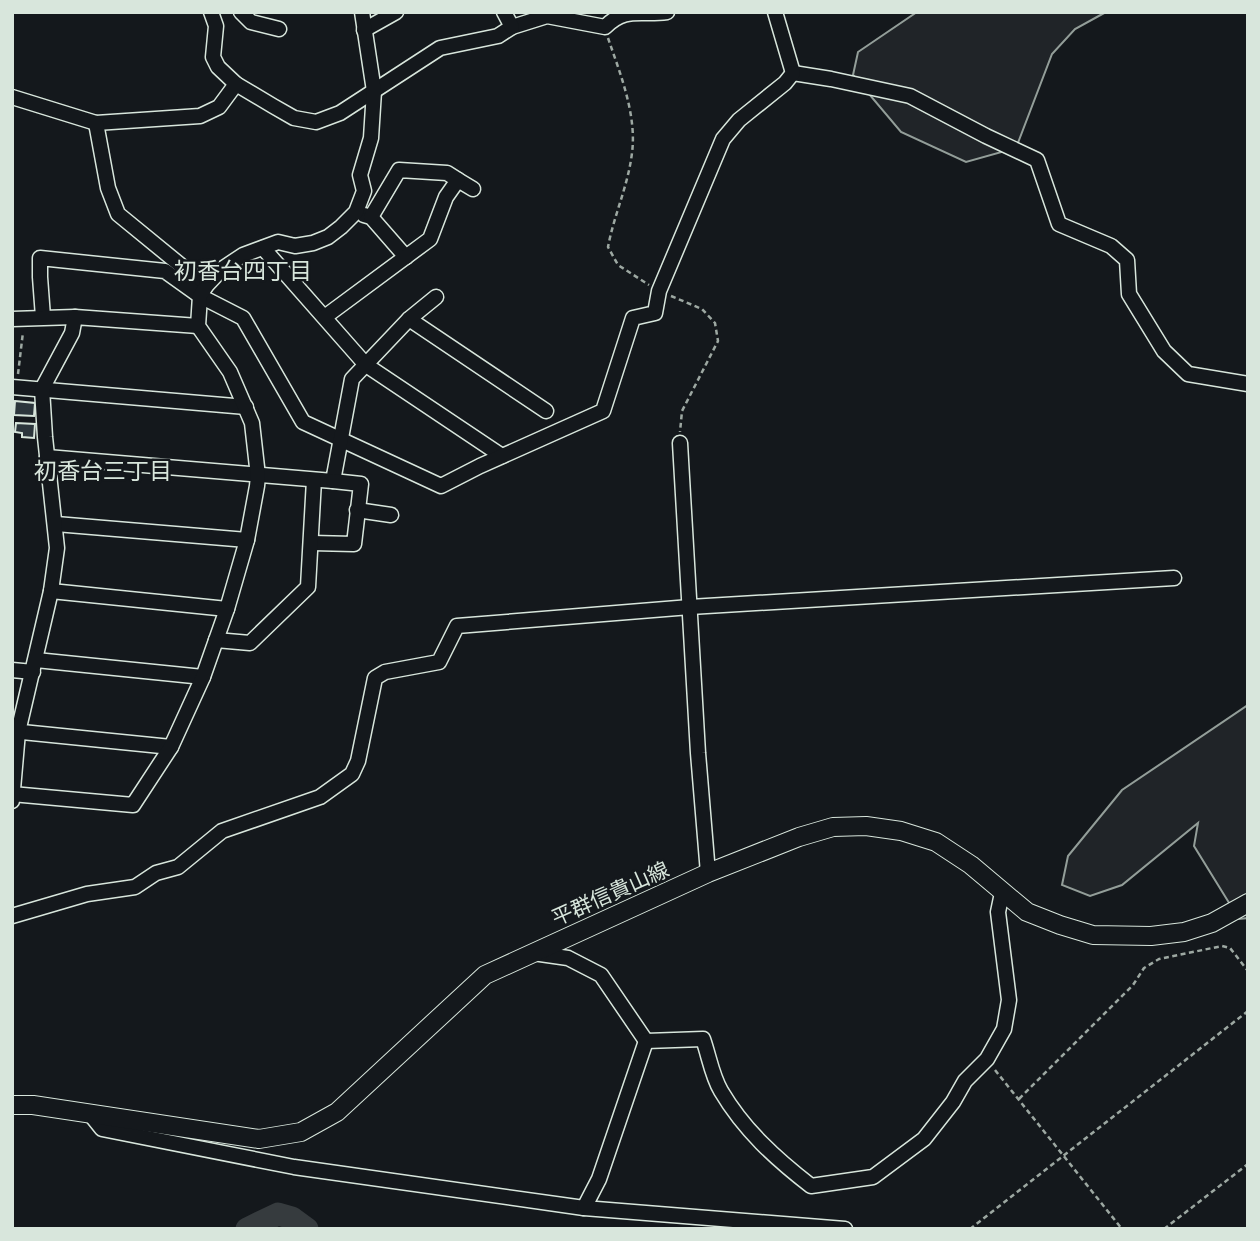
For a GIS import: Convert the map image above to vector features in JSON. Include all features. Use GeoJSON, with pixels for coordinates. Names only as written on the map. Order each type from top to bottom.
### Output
{"type":"FeatureCollection","features":[{"type":"Feature","properties":{"kind":"main road","name":"平群信貴山線"},"geometry":{"type":"LineString","coordinates":[[12,1105],[33,1105],[259,1139],[301,1132],[337,1112],[485,975],[708,873],[833,827],[866,826],[901,831],[936,842],[971,865],[1027,912],[1093,935],[1124,937],[1184,932],[1212,923],[1248,903]]}},
{"type":"Feature","properties":{"kind":"street"},"geometry":{"type":"LineString","coordinates":[[211,12],[216,26],[213,57],[218,67],[236,84],[293,118],[316,122],[340,113],[440,48],[498,36],[512,27],[547,16],[605,27],[615,14],[667,12]]}},
{"type":"Feature","properties":{"kind":"street"},"geometry":{"type":"LineString","coordinates":[[241,12],[251,22],[279,29]]}},
{"type":"Feature","properties":{"kind":"street"},"geometry":{"type":"LineString","coordinates":[[13,794],[133,805],[171,747],[203,677],[247,540],[258,476],[252,423],[246,407],[230,372],[198,326],[203,291],[233,262],[278,242],[295,246],[328,237],[356,212],[365,191],[360,175],[371,138],[374,91],[362,12]]}},
{"type":"Feature","properties":{"kind":"street"},"geometry":{"type":"LineString","coordinates":[[364,30],[396,12]]}},
{"type":"Feature","properties":{"kind":"street"},"geometry":{"type":"LineString","coordinates":[[504,12],[512,27]]}},
{"type":"Feature","properties":{"kind":"street"},"geometry":{"type":"LineString","coordinates":[[775,12],[793,74]]}},
{"type":"Feature","properties":{"kind":"street"},"geometry":{"type":"LineString","coordinates":[[43,317],[40,258],[166,271],[203,291],[243,318],[303,422],[441,486],[603,411],[633,318],[655,313],[659,291],[723,139],[739,120],[793,74]]}},
{"type":"Feature","properties":{"kind":"street"},"geometry":{"type":"LineString","coordinates":[[793,74],[831,79],[910,96],[1037,160],[1059,224],[1111,246],[1127,260],[1129,294],[1164,351],[1188,374],[1248,384]]}},
{"type":"Feature","properties":{"kind":"street"},"geometry":{"type":"LineString","coordinates":[[12,97],[96,123],[200,116],[219,107],[236,84]]}},
{"type":"Feature","properties":{"kind":"street"},"geometry":{"type":"LineString","coordinates":[[96,123],[108,188],[118,214],[203,291]]}},
{"type":"Feature","properties":{"kind":"street"},"geometry":{"type":"LineString","coordinates":[[371,217],[399,170],[447,173],[473,189]]}},
{"type":"Feature","properties":{"kind":"street"},"geometry":{"type":"LineString","coordinates":[[326,316],[430,239],[446,197],[458,180]]}},
{"type":"Feature","properties":{"kind":"street"},"geometry":{"type":"LineString","coordinates":[[356,212],[371,217],[406,257]]}},
{"type":"Feature","properties":{"kind":"street"},"geometry":{"type":"LineString","coordinates":[[263,248],[326,316],[366,365],[502,456]]}},
{"type":"Feature","properties":{"kind":"street"},"geometry":{"type":"LineString","coordinates":[[333,481],[352,379],[409,319],[436,297]]}},
{"type":"Feature","properties":{"kind":"street"},"geometry":{"type":"LineString","coordinates":[[19,319],[75,317],[198,326]]}},
{"type":"Feature","properties":{"kind":"street"},"geometry":{"type":"LineString","coordinates":[[12,801],[15,732],[34,666],[51,591],[57,548],[42,389],[72,333],[75,317]]}},
{"type":"Feature","properties":{"kind":"street"},"geometry":{"type":"LineString","coordinates":[[409,319],[546,411]]}},
{"type":"Feature","properties":{"kind":"street"},"geometry":{"type":"LineString","coordinates":[[14,387],[246,407]]}},
{"type":"Feature","properties":{"kind":"street"},"geometry":{"type":"LineString","coordinates":[[680,443],[698,753],[708,873]]}},
{"type":"Feature","properties":{"kind":"street"},"geometry":{"type":"LineString","coordinates":[[47,457],[360,484],[354,544],[312,543]]}},
{"type":"Feature","properties":{"kind":"street"},"geometry":{"type":"LineString","coordinates":[[216,640],[250,643],[309,587],[314,480]]}},
{"type":"Feature","properties":{"kind":"street"},"geometry":{"type":"LineString","coordinates":[[357,509],[391,515]]}},
{"type":"Feature","properties":{"kind":"street"},"geometry":{"type":"LineString","coordinates":[[56,524],[247,540]]}},
{"type":"Feature","properties":{"kind":"street"},"geometry":{"type":"LineString","coordinates":[[12,916],[87,894],[135,887],[156,873],[178,867],[222,831],[320,797],[352,774],[355,768],[375,678],[385,672],[439,662],[457,626],[690,607],[1174,578]]}},
{"type":"Feature","properties":{"kind":"street"},"geometry":{"type":"LineString","coordinates":[[51,591],[227,609]]}},
{"type":"Feature","properties":{"kind":"street"},"geometry":{"type":"LineString","coordinates":[[12,670],[34,666],[203,677]]}},
{"type":"Feature","properties":{"kind":"street"},"geometry":{"type":"LineString","coordinates":[[15,732],[171,747]]}},
{"type":"Feature","properties":{"kind":"street"},"geometry":{"type":"LineString","coordinates":[[646,1041],[703,1039],[719,1089],[755,1138],[776,1159],[811,1186],[873,1177],[924,1139],[953,1102],[965,1081],[987,1059],[1004,1029],[1009,1000],[998,912],[1002,892]]}},
{"type":"Feature","properties":{"kind":"street"},"geometry":{"type":"LineString","coordinates":[[533,953],[568,958],[601,975],[646,1041]]}},
{"type":"Feature","properties":{"kind":"street"},"geometry":{"type":"LineString","coordinates":[[584,1208],[599,1179],[646,1041]]}},
{"type":"Feature","properties":{"kind":"street"},"geometry":{"type":"LineString","coordinates":[[90,1114],[102,1129],[294,1167],[584,1208],[844,1229]]}},
{"type":"Feature","properties":{"kind":"path"},"geometry":{"type":"LineString","coordinates":[[605,27],[624,86],[633,136],[625,188],[608,247],[618,265],[659,291],[702,309],[715,323],[718,341],[682,411],[680,443]]}},
{"type":"Feature","properties":{"kind":"path"},"geometry":{"type":"LineString","coordinates":[[14,387],[19,319]]}},
{"type":"Feature","properties":{"kind":"path"},"geometry":{"type":"LineString","coordinates":[[1019,1099],[1133,985],[1144,968],[1158,958],[1222,946],[1230,948],[1248,971]]}},
{"type":"Feature","properties":{"kind":"path"},"geometry":{"type":"LineString","coordinates":[[970,1229],[1248,1011]]}},
{"type":"Feature","properties":{"kind":"path"},"geometry":{"type":"LineString","coordinates":[[987,1059],[1122,1229]]}},
{"type":"Feature","properties":{"kind":"path"},"geometry":{"type":"LineString","coordinates":[[1164,1229],[1248,1164]]}},
{"type":"Feature","properties":{"kind":"shaded area"},"geometry":{"type":"Polygon","coordinates":[[[917,12],[1106,12],[1075,29],[1052,54],[1016,148],[966,162],[901,132],[853,75],[858,52],[917,12]]]}},
{"type":"Feature","properties":{"kind":"shaded area"},"geometry":{"type":"Polygon","coordinates":[[[1248,705],[1248,918],[1239,919],[1194,846],[1198,823],[1122,885],[1090,896],[1062,885],[1068,856],[1122,790],[1248,705]]]}},
{"type":"Feature","properties":{"kind":"building"},"geometry":{"type":"Polygon","coordinates":[[[15,401],[35,403],[34,416],[14,415],[15,401]]]}},
{"type":"Feature","properties":{"kind":"building"},"geometry":{"type":"Polygon","coordinates":[[[16,423],[35,424],[34,438],[22,437],[22,433],[15,432],[16,423]]]}},
{"type":"Feature","properties":{"kind":"waterway"},"geometry":{"type":"LineString","coordinates":[[247,1229],[278,1214],[292,1218],[307,1229]]}},
{"type":"Feature","properties":{"kind":"district","name":"初香台四丁目"},"geometry":{"type":"Point","coordinates":[243,270]}},
{"type":"Feature","properties":{"kind":"district","name":"初香台三丁目"},"geometry":{"type":"Point","coordinates":[103,470]}}]}
